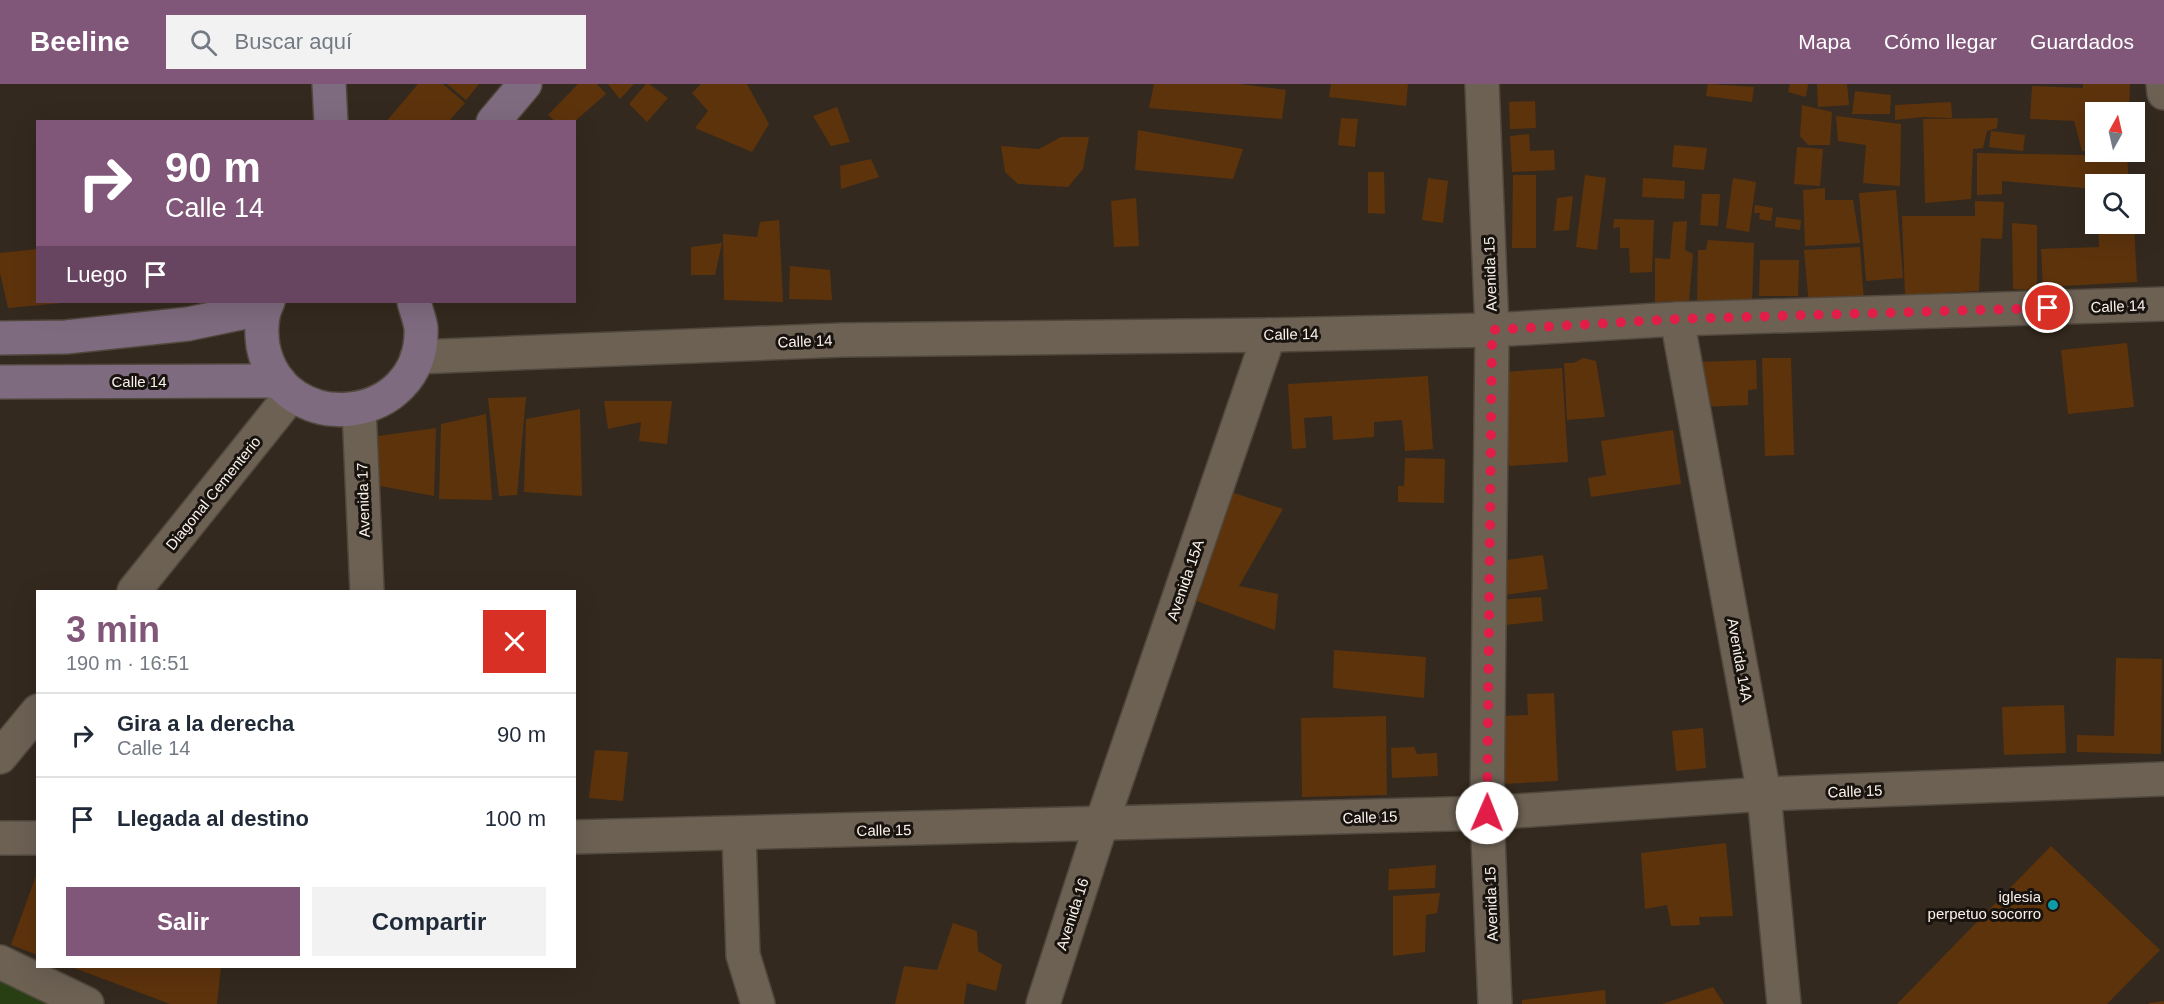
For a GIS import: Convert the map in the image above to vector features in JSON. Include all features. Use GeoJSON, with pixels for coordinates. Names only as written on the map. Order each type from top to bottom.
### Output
{"type":"FeatureCollection","features":[{"type":"Feature","properties":{"kind":"main road"},"geometry":{"type":"LineString","coordinates":[[329,84],[331,120]]}},
{"type":"Feature","properties":{"kind":"main road"},"geometry":{"type":"LineString","coordinates":[[495,120],[525,84]]}},
{"type":"Feature","properties":{"kind":"main road"},"geometry":{"type":"LineString","coordinates":[[0,339],[66,338],[188,324],[266,305],[261,333],[266,358],[285,388],[312,406],[336,411],[359,409],[378,402],[395,390],[408,375],[417,357],[421,328],[414,303]]}},
{"type":"Feature","properties":{"kind":"main road","name":"Calle 14"},"geometry":{"type":"LineString","coordinates":[[0,382],[285,388]]}},
{"type":"Feature","properties":{"kind":"street","name":"Avenida 15"},"geometry":{"type":"LineString","coordinates":[[1482,84],[1492,330],[1487,813],[1495,1004]]}},
{"type":"Feature","properties":{"kind":"street"},"geometry":{"type":"LineString","coordinates":[[2163,84],[2164,93]]}},
{"type":"Feature","properties":{"kind":"street","name":"Calle 14"},"geometry":{"type":"LineString","coordinates":[[417,357],[842,340],[1492,330],[1677,319],[2164,304]]}},
{"type":"Feature","properties":{"kind":"street","name":"Avenida 14A"},"geometry":{"type":"LineString","coordinates":[[1677,319],[1764,794],[1784,1004]]}},
{"type":"Feature","properties":{"kind":"street","name":"Avenida 15A"},"geometry":{"type":"LineString","coordinates":[[1101,825],[1269,335]]}},
{"type":"Feature","properties":{"kind":"street","name":"Diagonal Cementerio"},"geometry":{"type":"LineString","coordinates":[[135,590],[285,388]]}},
{"type":"Feature","properties":{"kind":"street","name":"Avenida 17"},"geometry":{"type":"LineString","coordinates":[[359,409],[367,590]]}},
{"type":"Feature","properties":{"kind":"street"},"geometry":{"type":"LineString","coordinates":[[0,757],[36,713]]}},
{"type":"Feature","properties":{"kind":"street","name":"Calle 15"},"geometry":{"type":"LineString","coordinates":[[576,837],[1101,825],[1487,813],[1764,794],[2164,779]]}},
{"type":"Feature","properties":{"kind":"street","name":"Avenida 16"},"geometry":{"type":"LineString","coordinates":[[1043,1004],[1101,825]]}},
{"type":"Feature","properties":{"kind":"street"},"geometry":{"type":"LineString","coordinates":[[739,834],[743,955],[758,1004]]}},
{"type":"Feature","properties":{"kind":"street"},"geometry":{"type":"LineString","coordinates":[[0,838],[36,838]]}},
{"type":"Feature","properties":{"kind":"street"},"geometry":{"type":"LineString","coordinates":[[0,962],[87,1004]]}},
{"type":"Feature","properties":{"kind":"green space"},"geometry":{"type":"Polygon","coordinates":[[[0,979],[56,1004],[0,1004],[0,979]]]}},
{"type":"Feature","properties":{"kind":"building"},"geometry":{"type":"Polygon","coordinates":[[[418,84],[443,84],[465,103],[450,120],[388,120],[418,84]]]}},
{"type":"Feature","properties":{"kind":"building"},"geometry":{"type":"Polygon","coordinates":[[[447,84],[479,84],[466,100],[447,84]]]}},
{"type":"Feature","properties":{"kind":"building"},"geometry":{"type":"Polygon","coordinates":[[[578,84],[597,84],[606,94],[576,120],[554,120],[548,115],[578,84]]]}},
{"type":"Feature","properties":{"kind":"building"},"geometry":{"type":"Polygon","coordinates":[[[608,84],[634,84],[620,99],[608,84]]]}},
{"type":"Feature","properties":{"kind":"building"},"geometry":{"type":"Polygon","coordinates":[[[646,84],[668,98],[647,122],[629,104],[646,84]]]}},
{"type":"Feature","properties":{"kind":"building"},"geometry":{"type":"Polygon","coordinates":[[[701,84],[747,84],[769,124],[752,152],[695,128],[708,111],[692,93],[701,84]]]}},
{"type":"Feature","properties":{"kind":"building"},"geometry":{"type":"Polygon","coordinates":[[[1154,84],[1241,84],[1286,90],[1282,119],[1149,108],[1154,84]]]}},
{"type":"Feature","properties":{"kind":"building"},"geometry":{"type":"Polygon","coordinates":[[[1331,84],[1408,84],[1406,106],[1329,97],[1331,84]]]}},
{"type":"Feature","properties":{"kind":"building"},"geometry":{"type":"Polygon","coordinates":[[[1708,84],[1754,87],[1752,102],[1706,96],[1708,84]]]}},
{"type":"Feature","properties":{"kind":"building"},"geometry":{"type":"Polygon","coordinates":[[[1790,84],[1808,84],[1806,97],[1788,92],[1790,84]]]}},
{"type":"Feature","properties":{"kind":"building"},"geometry":{"type":"Polygon","coordinates":[[[1817,84],[1847,84],[1849,105],[1818,107],[1817,84]]]}},
{"type":"Feature","properties":{"kind":"building"},"geometry":{"type":"Polygon","coordinates":[[[2083,84],[2130,84],[2129,102],[2085,102],[2085,151],[2082,151],[2074,121],[2030,119],[2032,86],[2083,88],[2083,84]]]}},
{"type":"Feature","properties":{"kind":"building"},"geometry":{"type":"Polygon","coordinates":[[[1855,91],[1891,95],[1890,114],[1852,114],[1855,91]]]}},
{"type":"Feature","properties":{"kind":"building"},"geometry":{"type":"Polygon","coordinates":[[[1535,101],[1536,128],[1510,129],[1509,102],[1535,101]]]}},
{"type":"Feature","properties":{"kind":"building"},"geometry":{"type":"Polygon","coordinates":[[[1951,102],[1952,118],[1922,117],[1895,120],[1895,105],[1951,102]]]}},
{"type":"Feature","properties":{"kind":"building"},"geometry":{"type":"Polygon","coordinates":[[[1802,105],[1832,112],[1830,145],[1808,145],[1800,136],[1802,105]]]}},
{"type":"Feature","properties":{"kind":"building"},"geometry":{"type":"Polygon","coordinates":[[[837,107],[850,142],[831,146],[813,116],[837,107]]]}},
{"type":"Feature","properties":{"kind":"building"},"geometry":{"type":"Polygon","coordinates":[[[1836,116],[1901,124],[1900,186],[1863,183],[1866,145],[1838,141],[1836,116]]]}},
{"type":"Feature","properties":{"kind":"building"},"geometry":{"type":"Polygon","coordinates":[[[1341,118],[1358,119],[1355,147],[1338,145],[1341,118]]]}},
{"type":"Feature","properties":{"kind":"building"},"geometry":{"type":"Polygon","coordinates":[[[1998,118],[1997,128],[1987,131],[1983,148],[1973,149],[1971,199],[1925,203],[1923,119],[1998,118]]]}},
{"type":"Feature","properties":{"kind":"building"},"geometry":{"type":"Polygon","coordinates":[[[1138,130],[1243,149],[1233,179],[1135,170],[1138,130]]]}},
{"type":"Feature","properties":{"kind":"building"},"geometry":{"type":"Polygon","coordinates":[[[1991,131],[2025,135],[2023,151],[1989,147],[1991,131]]]}},
{"type":"Feature","properties":{"kind":"building"},"geometry":{"type":"Polygon","coordinates":[[[1529,134],[1530,151],[1554,150],[1555,170],[1512,172],[1510,136],[1529,134]]]}},
{"type":"Feature","properties":{"kind":"building"},"geometry":{"type":"Polygon","coordinates":[[[1061,137],[1089,137],[1083,169],[1068,187],[1018,184],[1005,172],[1001,146],[1039,149],[1061,137]]]}},
{"type":"Feature","properties":{"kind":"building"},"geometry":{"type":"Polygon","coordinates":[[[1674,145],[1707,148],[1704,170],[1672,167],[1674,145]]]}},
{"type":"Feature","properties":{"kind":"building"},"geometry":{"type":"Polygon","coordinates":[[[1797,147],[1823,149],[1820,186],[1794,184],[1797,147]]]}},
{"type":"Feature","properties":{"kind":"building"},"geometry":{"type":"Polygon","coordinates":[[[1977,153],[2085,155],[2085,162],[2127,162],[2128,174],[2085,174],[2085,188],[2002,181],[2002,194],[1977,195],[1977,153]]]}},
{"type":"Feature","properties":{"kind":"building"},"geometry":{"type":"Polygon","coordinates":[[[871,159],[879,177],[841,189],[840,166],[871,159]]]}},
{"type":"Feature","properties":{"kind":"building"},"geometry":{"type":"Polygon","coordinates":[[[1368,172],[1384,172],[1385,214],[1368,213],[1368,172]]]}},
{"type":"Feature","properties":{"kind":"building"},"geometry":{"type":"Polygon","coordinates":[[[1513,175],[1536,175],[1536,248],[1512,248],[1513,175]]]}},
{"type":"Feature","properties":{"kind":"building"},"geometry":{"type":"Polygon","coordinates":[[[1585,175],[1606,178],[1597,250],[1576,247],[1585,175]]]}},
{"type":"Feature","properties":{"kind":"building"},"geometry":{"type":"Polygon","coordinates":[[[1428,178],[1448,181],[1443,223],[1422,220],[1428,178]]]}},
{"type":"Feature","properties":{"kind":"building"},"geometry":{"type":"Polygon","coordinates":[[[1643,178],[1685,181],[1684,199],[1642,197],[1643,178]]]}},
{"type":"Feature","properties":{"kind":"building"},"geometry":{"type":"Polygon","coordinates":[[[1733,178],[1756,182],[1749,232],[1726,228],[1733,178]]]}},
{"type":"Feature","properties":{"kind":"building"},"geometry":{"type":"Polygon","coordinates":[[[1825,188],[1825,200],[1853,200],[1860,243],[1805,246],[1803,190],[1825,188]]]}},
{"type":"Feature","properties":{"kind":"building"},"geometry":{"type":"Polygon","coordinates":[[[1896,190],[1903,278],[1866,281],[1859,193],[1896,190]]]}},
{"type":"Feature","properties":{"kind":"building"},"geometry":{"type":"Polygon","coordinates":[[[1702,194],[1720,194],[1718,226],[1700,225],[1702,194]]]}},
{"type":"Feature","properties":{"kind":"building"},"geometry":{"type":"Polygon","coordinates":[[[1573,196],[1569,230],[1554,231],[1557,198],[1573,196]]]}},
{"type":"Feature","properties":{"kind":"building"},"geometry":{"type":"Polygon","coordinates":[[[1136,198],[1139,246],[1114,247],[1111,201],[1136,198]]]}},
{"type":"Feature","properties":{"kind":"building"},"geometry":{"type":"Polygon","coordinates":[[[1975,201],[2004,202],[2002,239],[1981,238],[1979,291],[1905,295],[1902,216],[1975,216],[1975,201]]]}},
{"type":"Feature","properties":{"kind":"building"},"geometry":{"type":"Polygon","coordinates":[[[1755,205],[1773,208],[1771,221],[1759,219],[1760,213],[1754,213],[1755,205]]]}},
{"type":"Feature","properties":{"kind":"building"},"geometry":{"type":"Polygon","coordinates":[[[1776,217],[1801,220],[1800,230],[1775,227],[1776,217]]]}},
{"type":"Feature","properties":{"kind":"building"},"geometry":{"type":"Polygon","coordinates":[[[1614,219],[1654,220],[1652,272],[1630,273],[1629,248],[1620,248],[1620,227],[1613,228],[1614,219]]]}},
{"type":"Feature","properties":{"kind":"building"},"geometry":{"type":"Polygon","coordinates":[[[779,220],[783,302],[724,300],[723,234],[757,237],[760,222],[779,220]]]}},
{"type":"Feature","properties":{"kind":"building"},"geometry":{"type":"Polygon","coordinates":[[[1687,221],[1685,250],[1693,254],[1689,301],[1655,302],[1655,258],[1670,259],[1673,222],[1687,221]]]}},
{"type":"Feature","properties":{"kind":"building"},"geometry":{"type":"Polygon","coordinates":[[[2012,223],[2037,225],[2037,290],[2013,289],[2012,223]]]}},
{"type":"Feature","properties":{"kind":"building"},"geometry":{"type":"Polygon","coordinates":[[[2098,234],[2135,234],[2137,282],[2043,287],[2041,249],[2099,247],[2098,234]]]}},
{"type":"Feature","properties":{"kind":"building"},"geometry":{"type":"Polygon","coordinates":[[[1708,240],[1754,243],[1752,305],[1697,304],[1698,250],[1706,250],[1708,240]]]}},
{"type":"Feature","properties":{"kind":"building"},"geometry":{"type":"Polygon","coordinates":[[[722,243],[715,275],[691,275],[691,247],[722,243]]]}},
{"type":"Feature","properties":{"kind":"building"},"geometry":{"type":"Polygon","coordinates":[[[1860,247],[1864,301],[1809,305],[1804,250],[1860,247]]]}},
{"type":"Feature","properties":{"kind":"building"},"geometry":{"type":"Polygon","coordinates":[[[36,249],[36,303],[63,303],[8,308],[0,273],[0,253],[36,249]]]}},
{"type":"Feature","properties":{"kind":"building"},"geometry":{"type":"Polygon","coordinates":[[[1760,260],[1799,260],[1798,296],[1759,296],[1760,260]]]}},
{"type":"Feature","properties":{"kind":"building"},"geometry":{"type":"Polygon","coordinates":[[[790,266],[830,270],[832,300],[789,299],[790,266]]]}},
{"type":"Feature","properties":{"kind":"building"},"geometry":{"type":"Polygon","coordinates":[[[2127,343],[2134,407],[2068,414],[2061,350],[2127,343]]]}},
{"type":"Feature","properties":{"kind":"building"},"geometry":{"type":"Polygon","coordinates":[[[1583,358],[1596,361],[1605,417],[1567,420],[1564,363],[1574,363],[1583,358]]]}},
{"type":"Feature","properties":{"kind":"building"},"geometry":{"type":"Polygon","coordinates":[[[1762,358],[1791,358],[1794,455],[1765,456],[1762,358]]]}},
{"type":"Feature","properties":{"kind":"building"},"geometry":{"type":"Polygon","coordinates":[[[1756,360],[1757,389],[1748,390],[1748,405],[1700,407],[1698,362],[1756,360]]]}},
{"type":"Feature","properties":{"kind":"building"},"geometry":{"type":"Polygon","coordinates":[[[1562,368],[1568,462],[1509,466],[1503,372],[1562,368]]]}},
{"type":"Feature","properties":{"kind":"building"},"geometry":{"type":"Polygon","coordinates":[[[1428,376],[1433,449],[1405,451],[1402,420],[1374,422],[1374,437],[1333,440],[1332,416],[1304,418],[1306,448],[1292,449],[1288,384],[1428,376]]]}},
{"type":"Feature","properties":{"kind":"building"},"geometry":{"type":"Polygon","coordinates":[[[526,397],[517,495],[499,496],[488,398],[526,397]]]}},
{"type":"Feature","properties":{"kind":"building"},"geometry":{"type":"Polygon","coordinates":[[[604,401],[672,401],[667,444],[639,441],[641,422],[608,429],[604,401]]]}},
{"type":"Feature","properties":{"kind":"building"},"geometry":{"type":"Polygon","coordinates":[[[580,409],[582,496],[524,492],[526,419],[580,409]]]}},
{"type":"Feature","properties":{"kind":"building"},"geometry":{"type":"Polygon","coordinates":[[[486,414],[492,500],[439,499],[441,424],[486,414]]]}},
{"type":"Feature","properties":{"kind":"building"},"geometry":{"type":"Polygon","coordinates":[[[436,428],[434,496],[380,486],[378,436],[436,428]]]}},
{"type":"Feature","properties":{"kind":"building"},"geometry":{"type":"Polygon","coordinates":[[[1673,430],[1681,484],[1591,497],[1588,478],[1606,475],[1601,441],[1673,430]]]}},
{"type":"Feature","properties":{"kind":"building"},"geometry":{"type":"Polygon","coordinates":[[[1405,458],[1445,459],[1444,503],[1398,502],[1398,486],[1404,486],[1405,458]]]}},
{"type":"Feature","properties":{"kind":"building"},"geometry":{"type":"Polygon","coordinates":[[[1231,492],[1283,509],[1239,586],[1278,594],[1275,630],[1197,601],[1231,492]]]}},
{"type":"Feature","properties":{"kind":"building"},"geometry":{"type":"Polygon","coordinates":[[[1543,555],[1548,589],[1505,595],[1500,561],[1543,555]]]}},
{"type":"Feature","properties":{"kind":"building"},"geometry":{"type":"Polygon","coordinates":[[[1541,597],[1543,621],[1496,626],[1497,600],[1541,597]]]}},
{"type":"Feature","properties":{"kind":"building"},"geometry":{"type":"Polygon","coordinates":[[[1334,650],[1426,657],[1424,698],[1333,688],[1334,650]]]}},
{"type":"Feature","properties":{"kind":"building"},"geometry":{"type":"Polygon","coordinates":[[[2116,658],[2162,659],[2161,754],[2077,752],[2077,735],[2114,736],[2116,658]]]}},
{"type":"Feature","properties":{"kind":"building"},"geometry":{"type":"Polygon","coordinates":[[[1554,693],[1558,781],[1503,784],[1499,716],[1528,715],[1527,694],[1554,693]]]}},
{"type":"Feature","properties":{"kind":"building"},"geometry":{"type":"Polygon","coordinates":[[[2064,705],[2066,753],[2004,755],[2002,707],[2064,705]]]}},
{"type":"Feature","properties":{"kind":"building"},"geometry":{"type":"Polygon","coordinates":[[[1386,716],[1387,795],[1302,797],[1301,718],[1386,716]]]}},
{"type":"Feature","properties":{"kind":"building"},"geometry":{"type":"Polygon","coordinates":[[[1703,728],[1706,768],[1676,771],[1672,731],[1703,728]]]}},
{"type":"Feature","properties":{"kind":"building"},"geometry":{"type":"Polygon","coordinates":[[[1414,747],[1417,754],[1437,753],[1438,776],[1392,778],[1391,748],[1414,747]]]}},
{"type":"Feature","properties":{"kind":"building"},"geometry":{"type":"Polygon","coordinates":[[[595,750],[628,752],[623,801],[589,798],[595,750]]]}},
{"type":"Feature","properties":{"kind":"building"},"geometry":{"type":"Polygon","coordinates":[[[1726,843],[1733,916],[1699,917],[1700,925],[1671,926],[1667,905],[1645,909],[1641,853],[1726,843]]]}},
{"type":"Feature","properties":{"kind":"building","name":"iglesia perpetuo socorro"},"geometry":{"type":"Polygon","coordinates":[[[2051,846],[2160,950],[2107,1004],[1897,1004],[2051,846]]]}},
{"type":"Feature","properties":{"kind":"building"},"geometry":{"type":"Polygon","coordinates":[[[1436,865],[1435,888],[1388,890],[1389,869],[1436,865]]]}},
{"type":"Feature","properties":{"kind":"building"},"geometry":{"type":"Polygon","coordinates":[[[36,876],[36,954],[11,945],[36,876]]]}},
{"type":"Feature","properties":{"kind":"building"},"geometry":{"type":"Polygon","coordinates":[[[1440,893],[1437,913],[1426,915],[1425,952],[1393,956],[1393,896],[1440,893]]]}},
{"type":"Feature","properties":{"kind":"building"},"geometry":{"type":"Polygon","coordinates":[[[953,923],[977,931],[978,951],[1002,965],[996,991],[967,983],[964,1004],[895,1004],[904,966],[937,970],[953,923]]]}},
{"type":"Feature","properties":{"kind":"building"},"geometry":{"type":"Polygon","coordinates":[[[74,968],[221,968],[217,1004],[170,1004],[74,968]]]}},
{"type":"Feature","properties":{"kind":"building"},"geometry":{"type":"Polygon","coordinates":[[[1713,987],[1724,1004],[1662,1004],[1713,987]]]}},
{"type":"Feature","properties":{"kind":"building"},"geometry":{"type":"Polygon","coordinates":[[[1605,990],[1606,1004],[1522,1004],[1522,1000],[1605,990]]]}},
{"type":"Feature","properties":{"kind":"building"},"geometry":{"type":"Polygon","coordinates":[[[2164,1001],[2164,1004],[2149,1004],[2149,1003],[2164,1001]]]}},
{"type":"Feature","properties":{"kind":"place","name":"iglesia perpetuo socorro"},"geometry":{"type":"Point","coordinates":[2053,905]}},
{"type":"Feature","properties":{"kind":"route"},"geometry":{"type":"LineString","coordinates":[[1487,813],[1492,330],[1677,319],[2048,308]]}}]}
